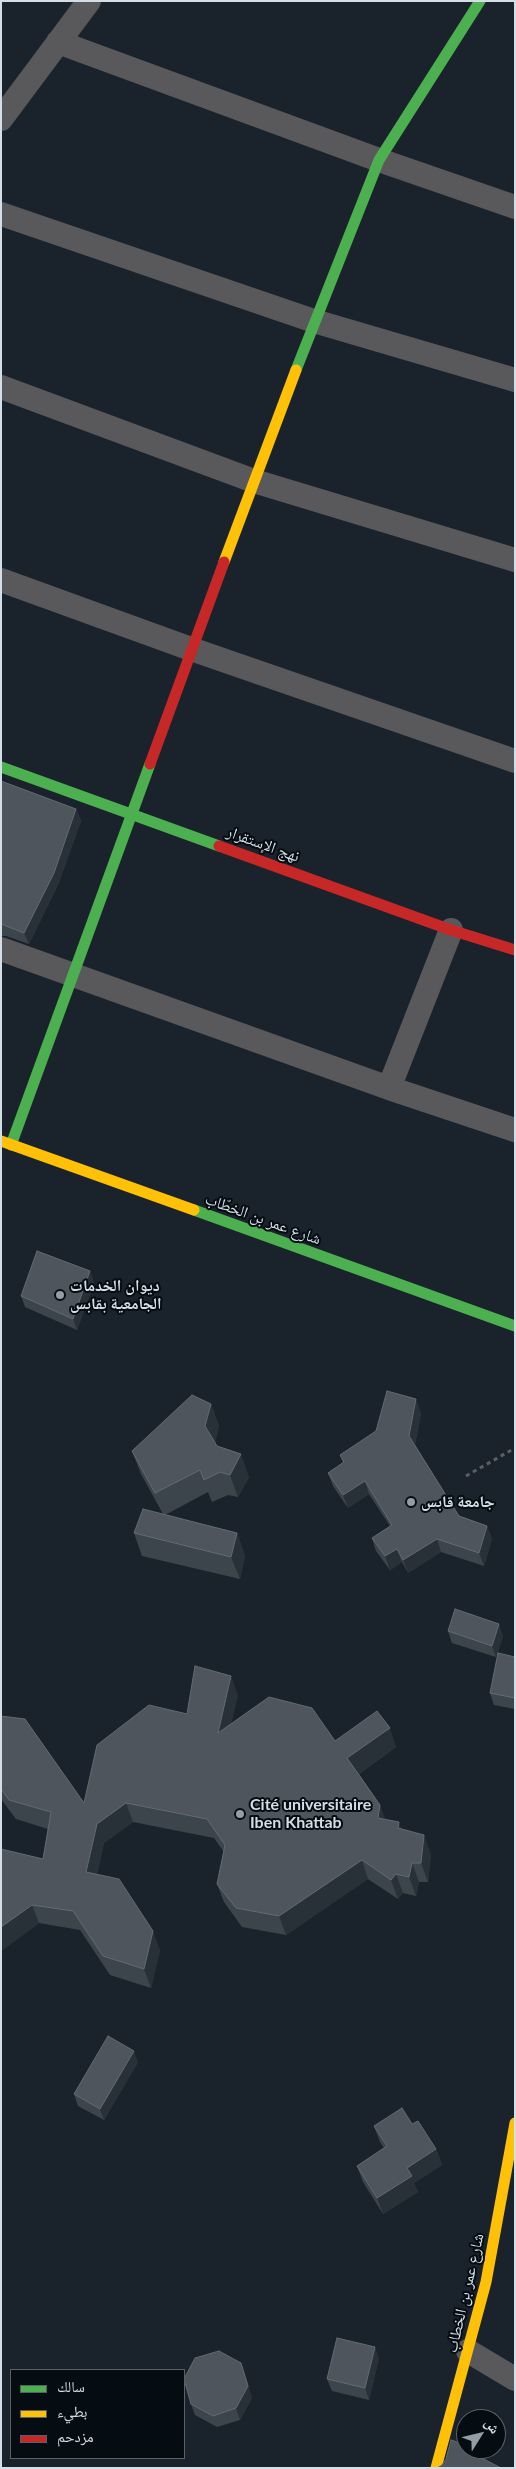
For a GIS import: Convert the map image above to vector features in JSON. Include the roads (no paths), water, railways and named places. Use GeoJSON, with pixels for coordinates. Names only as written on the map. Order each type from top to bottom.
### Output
{"type":"FeatureCollection","features":[{"type":"Feature","properties":{"kind":"street"},"geometry":{"type":"LineString","coordinates":[[1,119],[89,1]]}},
{"type":"Feature","properties":{"kind":"street"},"geometry":{"type":"LineString","coordinates":[[6,1143],[73,976],[191,649],[314,321],[379,160],[480,1]]}},
{"type":"Feature","properties":{"kind":"street"},"geometry":{"type":"LineString","coordinates":[[58,42],[379,160],[515,207]]}},
{"type":"Feature","properties":{"kind":"street"},"geometry":{"type":"LineString","coordinates":[[1,214],[314,321],[515,380]]}},
{"type":"Feature","properties":{"kind":"street"},"geometry":{"type":"LineString","coordinates":[[1,387],[254,481],[515,560]]}},
{"type":"Feature","properties":{"kind":"street"},"geometry":{"type":"LineString","coordinates":[[1,580],[191,649],[515,761]]}},
{"type":"Feature","properties":{"kind":"street","name":"نهج الإستقرار"},"geometry":{"type":"LineString","coordinates":[[1,767],[133,813],[451,930],[515,950]]}},
{"type":"Feature","properties":{"kind":"street"},"geometry":{"type":"LineString","coordinates":[[389,1088],[451,930]]}},
{"type":"Feature","properties":{"kind":"street"},"geometry":{"type":"LineString","coordinates":[[1,949],[389,1088],[515,1130]]}},
{"type":"Feature","properties":{"kind":"street","name":"شارع عمر بن الخطّاب"},"geometry":{"type":"LineString","coordinates":[[6,1143],[515,1326]]}},
{"type":"Feature","properties":{"kind":"street","name":"شارع عمر بن الخطاب"},"geometry":{"type":"LineString","coordinates":[[436,2468],[491,2261],[511,2166],[515,2123]]}},
{"type":"Feature","properties":{"kind":"street"},"geometry":{"type":"LineString","coordinates":[[468,2351],[515,2379]]}},
{"type":"Feature","properties":{"kind":"place","name":"ديوان الخدمات الجامعية بقابس"},"geometry":{"type":"Point","coordinates":[60,1295]}},
{"type":"Feature","properties":{"kind":"place","name":"جامعة قابس"},"geometry":{"type":"Point","coordinates":[411,1502]}},
{"type":"Feature","properties":{"kind":"place","name":"Cité universitaire Iben Khattab"},"geometry":{"type":"Point","coordinates":[240,1814]}}]}
